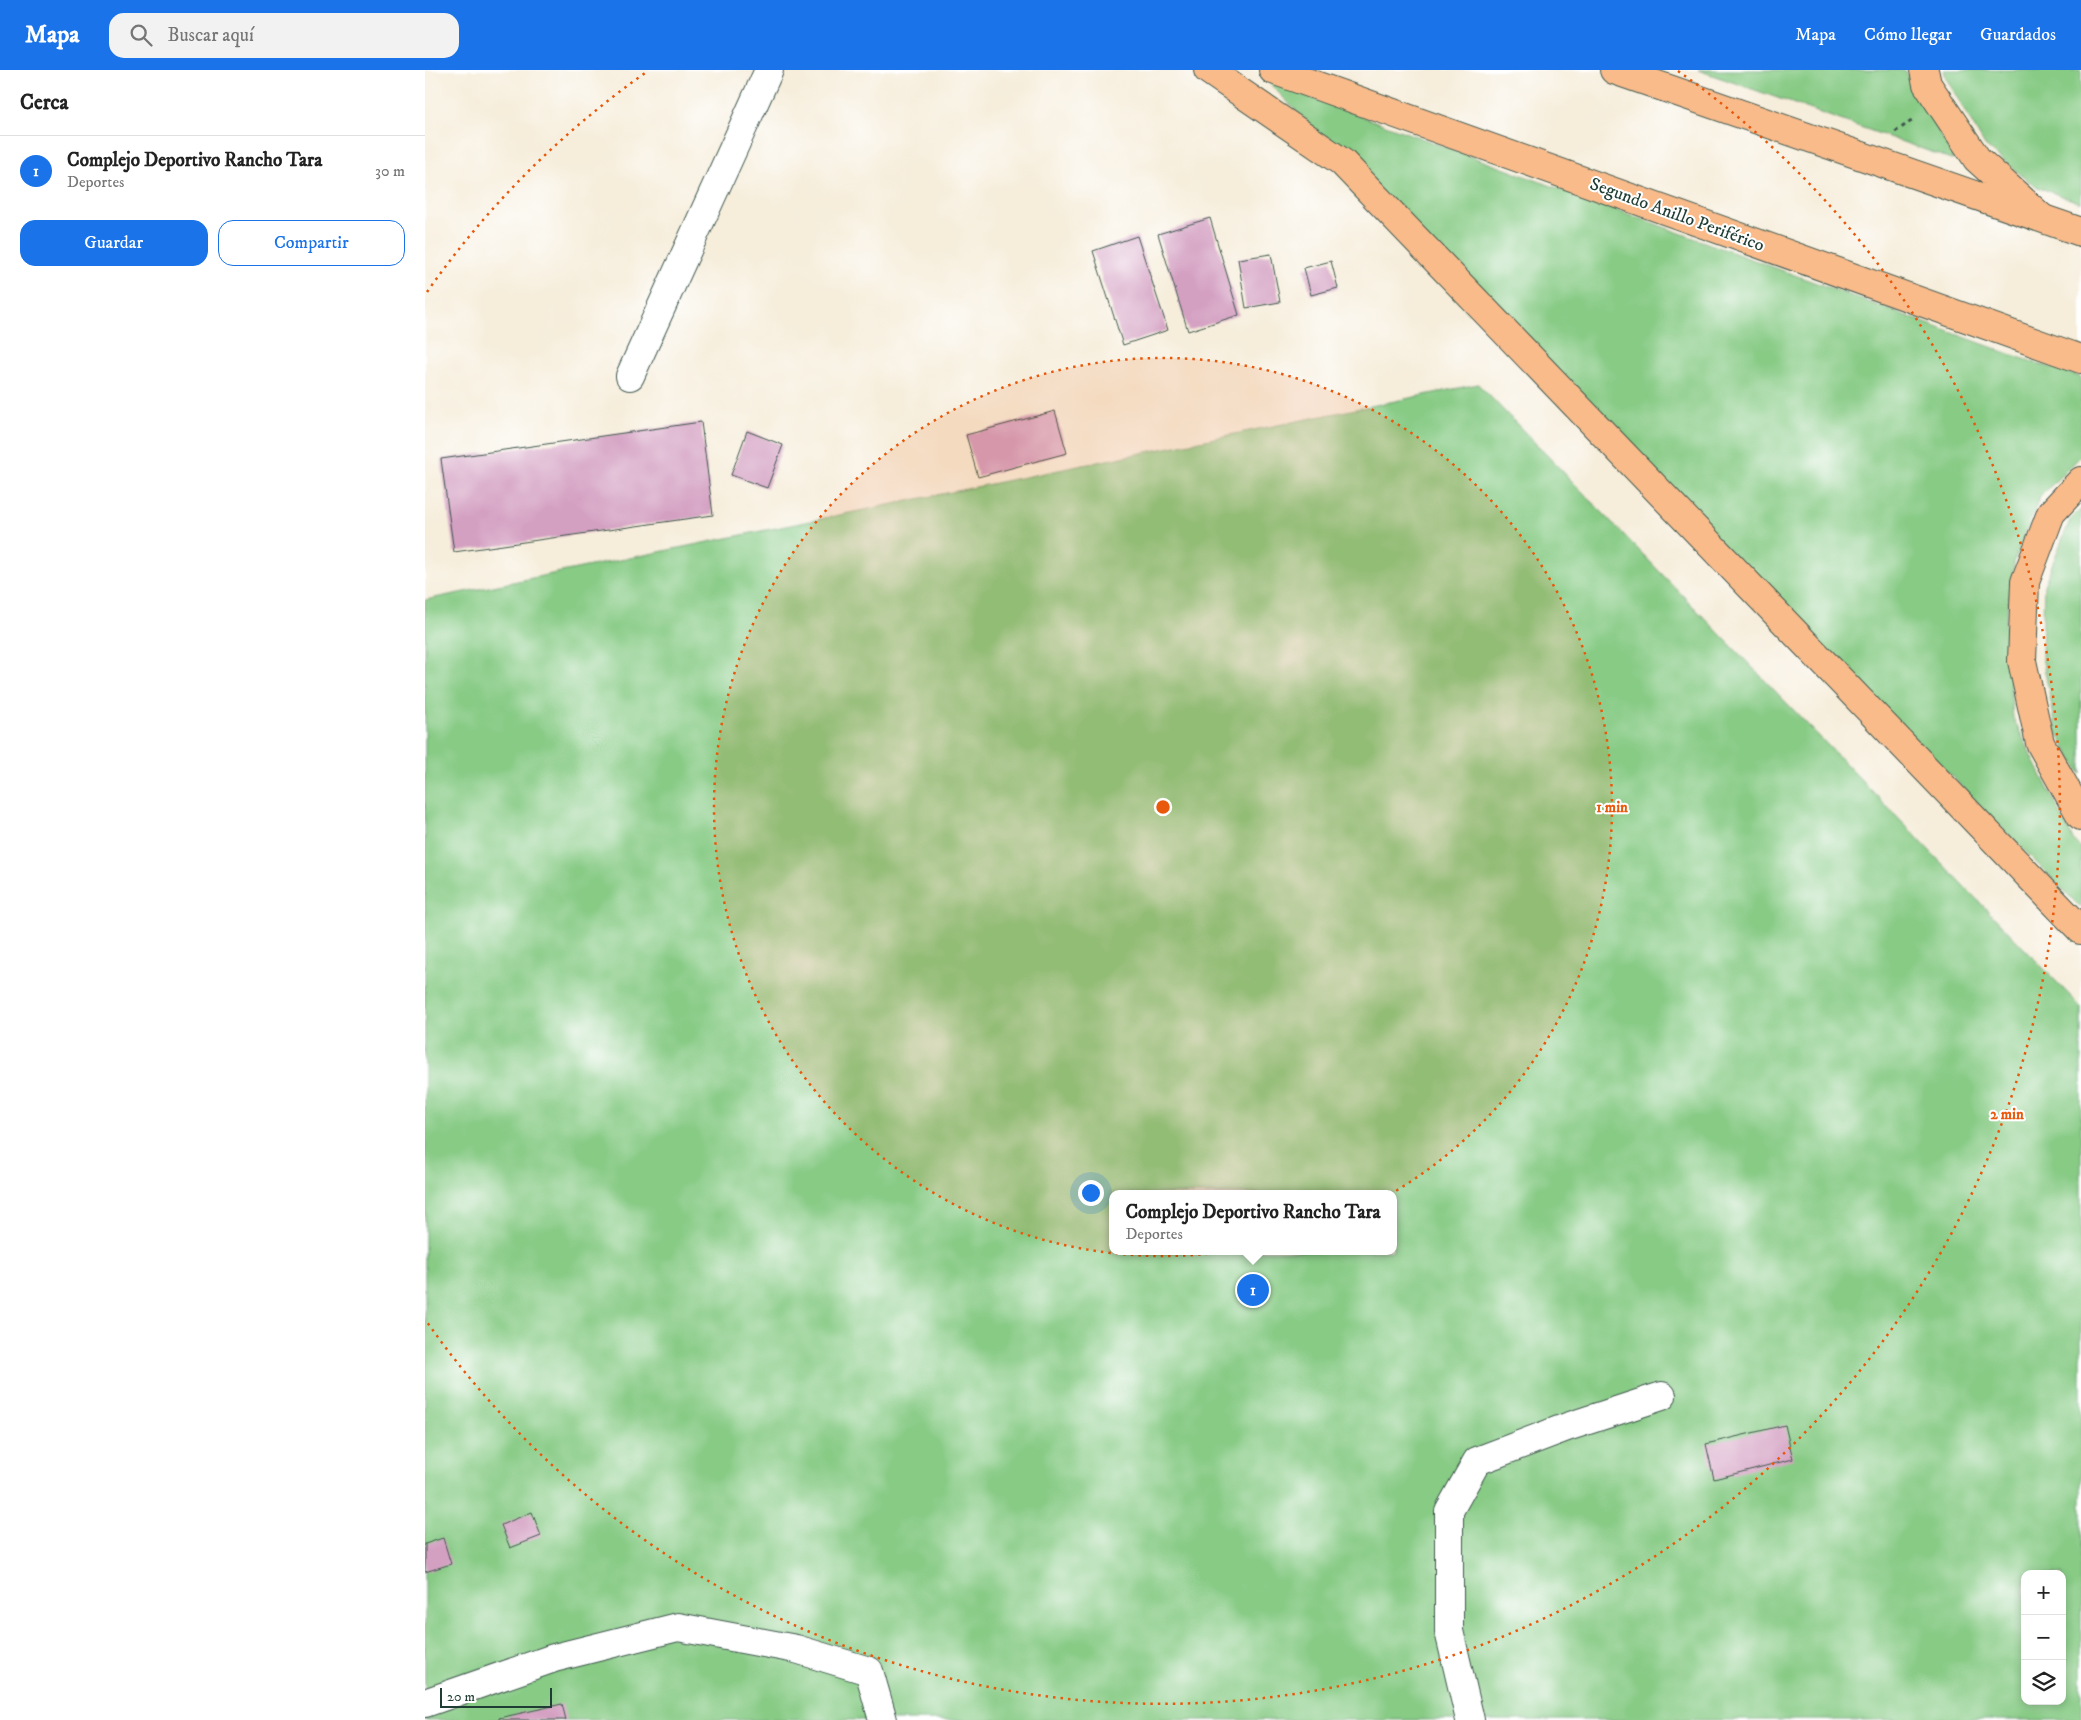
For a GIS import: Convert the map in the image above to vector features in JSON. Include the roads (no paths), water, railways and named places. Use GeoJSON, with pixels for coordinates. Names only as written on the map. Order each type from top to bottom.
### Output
{"type":"FeatureCollection","features":[{"type":"Feature","properties":{"kind":"main road"},"geometry":{"type":"LineString","coordinates":[[1208,70],[1342,162],[2081,930]]}},
{"type":"Feature","properties":{"kind":"main road","name":"Segundo Anillo Periférico"},"geometry":{"type":"LineString","coordinates":[[1273,70],[2081,359]]}},
{"type":"Feature","properties":{"kind":"main road"},"geometry":{"type":"LineString","coordinates":[[1614,70],[2081,232]]}},
{"type":"Feature","properties":{"kind":"main road"},"geometry":{"type":"LineString","coordinates":[[1924,70],[1927,84],[1977,159],[2041,217]]}},
{"type":"Feature","properties":{"kind":"main road"},"geometry":{"type":"LineString","coordinates":[[2081,481],[2051,514],[2025,582],[2022,661],[2040,742],[2081,816]]}},
{"type":"Feature","properties":{"kind":"lane"},"geometry":{"type":"LineString","coordinates":[[630,376],[769,70]]}},
{"type":"Feature","properties":{"kind":"lane"},"geometry":{"type":"LineString","coordinates":[[1470,1720],[1449,1632],[1449,1511],[1477,1461],[1567,1427],[1662,1396]]}},
{"type":"Feature","properties":{"kind":"lane"},"geometry":{"type":"LineString","coordinates":[[425,1703],[554,1658],[678,1627],[796,1649],[869,1671],[883,1720]]}},
{"type":"Feature","properties":{"kind":"place","name":"Complejo Deportivo Rancho Tara"},"geometry":{"type":"Point","coordinates":[1253,1290]}}]}
